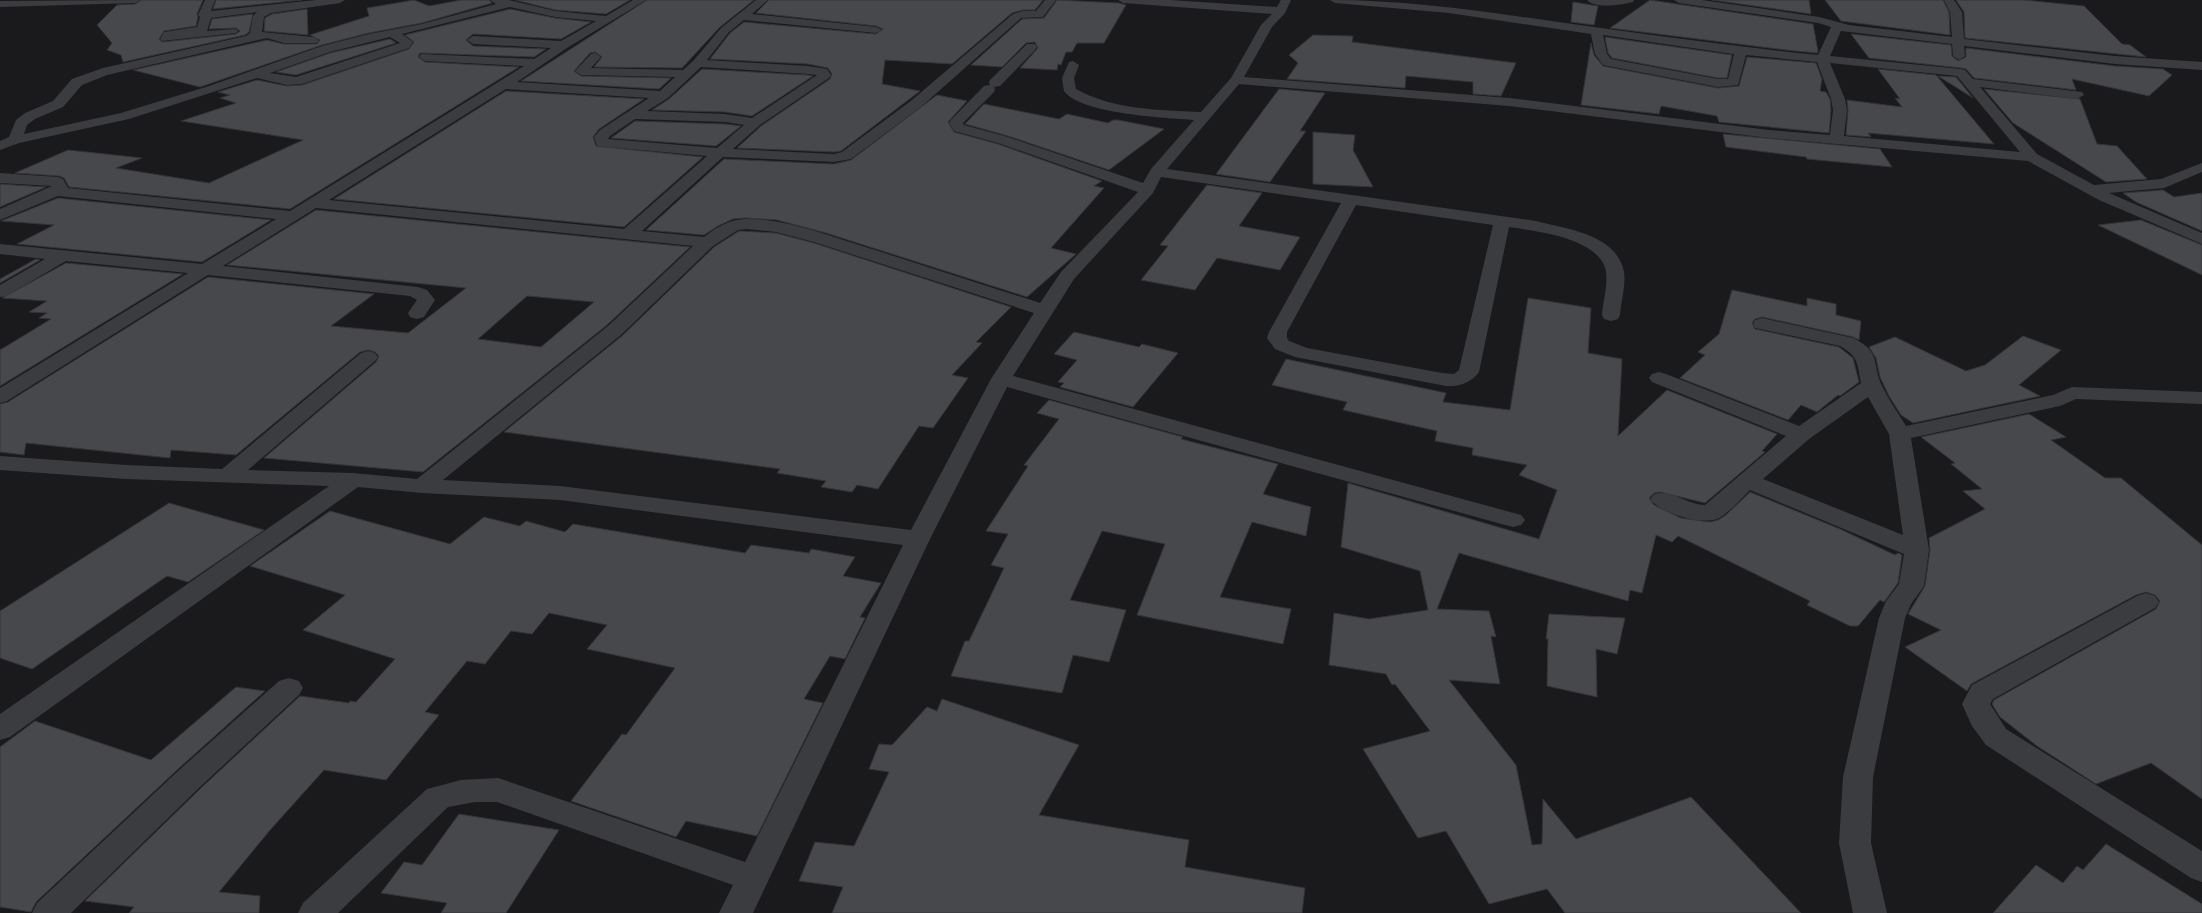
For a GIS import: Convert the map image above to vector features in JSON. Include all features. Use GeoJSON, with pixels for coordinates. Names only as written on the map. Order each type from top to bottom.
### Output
{"type":"FeatureCollection","features":[{"type":"Feature","properties":{"kind":"street"},"geometry":{"type":"LineString","coordinates":[[0,4],[136,0]]}},
{"type":"Feature","properties":{"kind":"street"},"geometry":{"type":"LineString","coordinates":[[210,0],[204,15],[206,15],[202,30],[168,34],[166,39],[256,33],[284,39],[313,41]]}},
{"type":"Feature","properties":{"kind":"street"},"geometry":{"type":"LineString","coordinates":[[206,15],[271,6],[340,0]]}},
{"type":"Feature","properties":{"kind":"street"},"geometry":{"type":"LineString","coordinates":[[495,0],[555,14],[607,20]]}},
{"type":"Feature","properties":{"kind":"street"},"geometry":{"type":"LineString","coordinates":[[532,9],[552,0]]}},
{"type":"Feature","properties":{"kind":"street"},"geometry":{"type":"LineString","coordinates":[[0,397],[504,86],[563,45],[641,0]]}},
{"type":"Feature","properties":{"kind":"street"},"geometry":{"type":"LineString","coordinates":[[763,0],[725,30],[698,64],[663,95],[605,132],[601,137],[602,143],[721,153],[834,158],[846,156],[917,103],[1018,16],[1023,14],[1039,15],[1051,0]]}},
{"type":"Feature","properties":{"kind":"street"},"geometry":{"type":"LineString","coordinates":[[1123,0],[1284,6]]}},
{"type":"Feature","properties":{"kind":"street"},"geometry":{"type":"LineString","coordinates":[[1335,0],[1449,10],[1597,32],[1965,78],[2077,95]]}},
{"type":"Feature","properties":{"kind":"street"},"geometry":{"type":"LineString","coordinates":[[1449,10],[1458,0]]}},
{"type":"Feature","properties":{"kind":"street"},"geometry":{"type":"LineString","coordinates":[[1592,0],[1617,3],[1629,0]]}},
{"type":"Feature","properties":{"kind":"street"},"geometry":{"type":"LineString","coordinates":[[1679,0],[1819,20],[1847,28]]}},
{"type":"Feature","properties":{"kind":"street"},"geometry":{"type":"LineString","coordinates":[[1949,0],[1956,12],[1958,42],[1965,78],[2032,156],[2050,168],[2093,190],[2202,239]]}},
{"type":"Feature","properties":{"kind":"street"},"geometry":{"type":"LineString","coordinates":[[0,146],[15,140],[124,116],[256,74],[326,49],[369,37],[392,33],[507,4]]}},
{"type":"Feature","properties":{"kind":"street"},"geometry":{"type":"LineString","coordinates":[[256,33],[259,16],[271,6]]}},
{"type":"Feature","properties":{"kind":"street"},"geometry":{"type":"LineString","coordinates":[[736,913],[918,539],[1001,379],[1043,310],[1067,276],[1148,190],[1156,172],[1236,80],[1267,25],[1284,6]]}},
{"type":"Feature","properties":{"kind":"street"},"geometry":{"type":"LineString","coordinates":[[743,17],[876,30]]}},
{"type":"Feature","properties":{"kind":"street"},"geometry":{"type":"LineString","coordinates":[[1836,140],[1840,110],[1838,99],[1822,60],[1835,28],[1847,28],[2115,60],[2202,66]]}},
{"type":"Feature","properties":{"kind":"street"},"geometry":{"type":"LineString","coordinates":[[1597,32],[1601,54],[1606,62],[1718,83],[1733,82],[1741,51]]}},
{"type":"Feature","properties":{"kind":"street"},"geometry":{"type":"LineString","coordinates":[[15,140],[21,123],[30,116],[58,104],[77,82],[103,72],[256,33]]}},
{"type":"Feature","properties":{"kind":"street"},"geometry":{"type":"LineString","coordinates":[[256,74],[287,81],[297,81],[405,45],[407,42],[404,39],[392,33]]}},
{"type":"Feature","properties":{"kind":"street"},"geometry":{"type":"LineString","coordinates":[[473,40],[563,45]]}},
{"type":"Feature","properties":{"kind":"street"},"geometry":{"type":"LineString","coordinates":[[1031,46],[956,123],[959,128],[1003,140],[1148,190]]}},
{"type":"Feature","properties":{"kind":"street"},"geometry":{"type":"LineString","coordinates":[[425,56],[538,63]]}},
{"type":"Feature","properties":{"kind":"street"},"geometry":{"type":"LineString","coordinates":[[594,57],[581,71],[685,74]]}},
{"type":"Feature","properties":{"kind":"street"},"geometry":{"type":"LineString","coordinates":[[628,234],[755,122],[825,76],[825,74],[808,70],[698,64]]}},
{"type":"Feature","properties":{"kind":"street"},"geometry":{"type":"LineString","coordinates":[[1073,65],[1068,78],[1070,91],[1080,98],[1134,110],[1204,116]]}},
{"type":"Feature","properties":{"kind":"street"},"geometry":{"type":"LineString","coordinates":[[1236,80],[1509,102],[1769,134],[2032,156]]}},
{"type":"Feature","properties":{"kind":"street"},"geometry":{"type":"LineString","coordinates":[[504,86],[663,95]]}},
{"type":"Feature","properties":{"kind":"street"},"geometry":{"type":"LineString","coordinates":[[632,115],[726,118],[755,122]]}},
{"type":"Feature","properties":{"kind":"street"},"geometry":{"type":"LineString","coordinates":[[2093,190],[2164,183],[2202,167]]}},
{"type":"Feature","properties":{"kind":"street"},"geometry":{"type":"LineString","coordinates":[[1156,172],[1536,226],[1578,238],[1598,246],[1608,257],[1615,271],[1611,315]]}},
{"type":"Feature","properties":{"kind":"street"},"geometry":{"type":"LineString","coordinates":[[0,178],[58,182],[61,187],[56,191],[0,215]]}},
{"type":"Feature","properties":{"kind":"street"},"geometry":{"type":"LineString","coordinates":[[56,191],[294,216]]}},
{"type":"Feature","properties":{"kind":"street"},"geometry":{"type":"LineString","coordinates":[[1351,200],[1278,332],[1277,338],[1282,345],[1302,353],[1455,381],[1464,378],[1469,372],[1502,221]]}},
{"type":"Feature","properties":{"kind":"street"},"geometry":{"type":"LineString","coordinates":[[314,203],[707,242]]}},
{"type":"Feature","properties":{"kind":"street"},"geometry":{"type":"LineString","coordinates":[[422,486],[615,330],[707,242],[722,231],[734,225],[746,224],[776,227],[820,238],[1043,310]]}},
{"type":"Feature","properties":{"kind":"street"},"geometry":{"type":"LineString","coordinates":[[0,249],[412,291],[421,294],[426,300],[417,313]]}},
{"type":"Feature","properties":{"kind":"street"},"geometry":{"type":"LineString","coordinates":[[0,292],[64,255]]}},
{"type":"Feature","properties":{"kind":"street"},"geometry":{"type":"LineString","coordinates":[[1762,324],[1854,345],[1865,356],[1872,385],[1900,434],[1916,550],[1910,586],[1899,601],[1892,618],[1858,777],[1855,843],[1870,913]]}},
{"type":"Feature","properties":{"kind":"street"},"geometry":{"type":"LineString","coordinates":[[228,475],[368,357]]}},
{"type":"Feature","properties":{"kind":"street"},"geometry":{"type":"LineString","coordinates":[[1659,378],[1801,434]]}},
{"type":"Feature","properties":{"kind":"street"},"geometry":{"type":"LineString","coordinates":[[1001,379],[1513,520]]}},
{"type":"Feature","properties":{"kind":"street"},"geometry":{"type":"LineString","coordinates":[[1662,499],[1690,512],[1710,513],[1801,434],[1872,385]]}},
{"type":"Feature","properties":{"kind":"street"},"geometry":{"type":"LineString","coordinates":[[1900,434],[2060,400],[2072,393],[2202,398]]}},
{"type":"Feature","properties":{"kind":"street"},"geometry":{"type":"LineString","coordinates":[[0,478],[10,464],[353,480],[422,486],[560,493],[918,539]]}},
{"type":"Feature","properties":{"kind":"street"},"geometry":{"type":"LineString","coordinates":[[0,729],[353,480]]}},
{"type":"Feature","properties":{"kind":"street"},"geometry":{"type":"LineString","coordinates":[[1748,481],[1916,550]]}},
{"type":"Feature","properties":{"kind":"street"},"geometry":{"type":"LineString","coordinates":[[2146,602],[1982,692],[1976,704],[1982,718],[1996,736],[2019,753],[2202,868]]}},
{"type":"Feature","properties":{"kind":"street"},"geometry":{"type":"LineString","coordinates":[[49,913],[189,779],[289,688]]}},
{"type":"Feature","properties":{"kind":"street"},"geometry":{"type":"LineString","coordinates":[[315,913],[438,798],[460,791],[478,789],[498,790],[752,878]]}},
{"type":"Feature","properties":{"kind":"building"},"geometry":{"type":"Polygon","coordinates":[[[141,0],[203,0],[197,14],[198,17],[196,26],[164,31],[159,39],[162,42],[236,34],[240,31],[236,28],[209,29],[212,19],[253,14],[249,32],[245,35],[123,62],[121,55],[107,50],[112,43],[97,25],[117,5],[135,4],[141,0]]]}},
{"type":"Feature","properties":{"kind":"building"},"geometry":{"type":"Polygon","coordinates":[[[216,0],[302,0],[213,9],[216,0]]]}},
{"type":"Feature","properties":{"kind":"building"},"geometry":{"type":"Polygon","coordinates":[[[414,0],[429,6],[461,0],[489,0],[492,3],[422,23],[369,33],[322,45],[200,87],[133,70],[267,40],[284,44],[317,44],[320,40],[310,35],[369,16],[367,8],[414,0]]]}},
{"type":"Feature","properties":{"kind":"building"},"geometry":{"type":"Polygon","coordinates":[[[515,0],[630,0],[606,14],[555,10],[515,0]]]}},
{"type":"Feature","properties":{"kind":"building"},"geometry":{"type":"Polygon","coordinates":[[[647,0],[754,0],[720,27],[682,68],[594,67],[602,57],[595,52],[590,53],[574,71],[581,76],[671,78],[659,89],[521,81],[647,0]]]}},
{"type":"Feature","properties":{"kind":"building"},"geometry":{"type":"Polygon","coordinates":[[[769,0],[1043,0],[1035,10],[1023,10],[1012,13],[952,64],[885,60],[882,84],[920,91],[841,151],[834,152],[737,148],[761,126],[830,79],[832,74],[828,68],[808,64],[710,59],[730,33],[744,22],[876,34],[883,29],[876,26],[756,13],[769,0]]]}},
{"type":"Feature","properties":{"kind":"building"},"geometry":{"type":"Polygon","coordinates":[[[1057,0],[1119,3],[1126,5],[1104,43],[1077,43],[1072,52],[1066,52],[1061,65],[1058,64],[1057,70],[1020,68],[1038,48],[1035,42],[1026,43],[1002,67],[971,65],[1022,19],[1044,18],[1057,0]]]}},
{"type":"Feature","properties":{"kind":"building"},"geometry":{"type":"Polygon","coordinates":[[[1650,0],[1813,24],[1818,51],[1817,53],[1786,50],[1610,28],[1650,0]]]}},
{"type":"Feature","properties":{"kind":"building"},"geometry":{"type":"Polygon","coordinates":[[[1712,0],[1809,0],[1811,14],[1712,0]]]}},
{"type":"Feature","properties":{"kind":"building"},"geometry":{"type":"Polygon","coordinates":[[[1825,0],[1943,0],[1949,12],[1950,35],[1841,21],[1825,0]]]}},
{"type":"Feature","properties":{"kind":"building"},"geometry":{"type":"Polygon","coordinates":[[[1956,0],[2024,0],[2084,6],[2122,44],[2130,45],[2146,57],[1965,38],[1964,12],[1956,0]]]}},
{"type":"Feature","properties":{"kind":"building"},"geometry":{"type":"Polygon","coordinates":[[[1573,2],[1598,6],[1594,25],[1571,22],[1573,2]]]}},
{"type":"Feature","properties":{"kind":"building"},"geometry":{"type":"Polygon","coordinates":[[[307,9],[308,35],[264,31],[265,18],[272,14],[307,9]]]}},
{"type":"Feature","properties":{"kind":"building"},"geometry":{"type":"Polygon","coordinates":[[[510,9],[555,18],[591,22],[561,39],[473,34],[466,40],[473,46],[546,49],[534,57],[420,53],[418,57],[425,62],[519,67],[290,209],[69,187],[64,178],[59,176],[15,173],[68,150],[142,158],[116,168],[209,183],[303,140],[181,121],[236,103],[220,98],[230,95],[218,92],[257,80],[287,86],[302,85],[409,49],[414,42],[405,35],[510,9]]]}},
{"type":"Feature","properties":{"kind":"building"},"geometry":{"type":"Polygon","coordinates":[[[1851,34],[1951,45],[1952,56],[1958,61],[1966,57],[1966,48],[2115,66],[2163,69],[2172,75],[2149,96],[2072,79],[2076,90],[1974,78],[1966,69],[1961,68],[1869,58],[1851,34]]]}},
{"type":"Feature","properties":{"kind":"building"},"geometry":{"type":"Polygon","coordinates":[[[1313,35],[1353,36],[1352,42],[1516,63],[1501,96],[1473,94],[1473,82],[1406,76],[1405,88],[1287,79],[1298,63],[1289,55],[1313,35]]]}},
{"type":"Feature","properties":{"kind":"building"},"geometry":{"type":"Polygon","coordinates":[[[1605,37],[1732,55],[1727,78],[1718,78],[1612,58],[1608,53],[1605,37]]]}},
{"type":"Feature","properties":{"kind":"building"},"geometry":{"type":"Polygon","coordinates":[[[390,39],[396,43],[296,75],[276,72],[330,53],[390,39]]]}},
{"type":"Feature","properties":{"kind":"building"},"geometry":{"type":"Polygon","coordinates":[[[1591,43],[1594,55],[1603,66],[1718,88],[1739,86],[1747,57],[1816,63],[1822,79],[1820,91],[1826,92],[1830,99],[1831,110],[1829,133],[1719,122],[1717,116],[1661,106],[1659,114],[1581,105],[1591,43]]]}},
{"type":"Feature","properties":{"kind":"building"},"geometry":{"type":"Polygon","coordinates":[[[702,69],[813,76],[752,116],[725,112],[652,110],[669,99],[702,69]]]}},
{"type":"Feature","properties":{"kind":"building"},"geometry":{"type":"Polygon","coordinates":[[[1878,69],[1936,75],[1994,144],[1868,133],[1871,137],[1846,135],[1848,110],[1847,100],[1902,107],[1895,98],[1900,99],[1878,69]]]}},
{"type":"Feature","properties":{"kind":"building"},"geometry":{"type":"Polygon","coordinates":[[[1938,76],[1956,77],[1973,98],[1938,76]]]}},
{"type":"Feature","properties":{"kind":"building"},"geometry":{"type":"Polygon","coordinates":[[[1279,89],[1325,93],[1300,131],[1306,131],[1270,182],[1216,174],[1279,89]]]}},
{"type":"Feature","properties":{"kind":"building"},"geometry":{"type":"Polygon","coordinates":[[[1984,89],[2080,99],[2097,144],[2117,146],[2147,179],[2106,182],[2013,123],[1984,89]]]}},
{"type":"Feature","properties":{"kind":"building"},"geometry":{"type":"Polygon","coordinates":[[[506,91],[644,99],[599,129],[593,137],[596,146],[703,157],[624,227],[334,199],[506,91]]]}},
{"type":"Feature","properties":{"kind":"building"},"geometry":{"type":"Polygon","coordinates":[[[937,95],[967,101],[948,122],[954,132],[998,144],[1102,181],[1094,186],[1104,188],[1051,248],[1076,254],[1027,297],[826,233],[777,220],[745,218],[733,219],[704,235],[646,230],[724,159],[834,164],[851,160],[937,95]]]}},
{"type":"Feature","properties":{"kind":"building"},"geometry":{"type":"Polygon","coordinates":[[[984,104],[1059,119],[1067,114],[1108,123],[1113,120],[1118,120],[1164,129],[1109,170],[1008,136],[965,124],[984,104]]]}},
{"type":"Feature","properties":{"kind":"building"},"geometry":{"type":"Polygon","coordinates":[[[635,121],[725,124],[741,126],[716,146],[611,138],[635,121]]]}},
{"type":"Feature","properties":{"kind":"building"},"geometry":{"type":"Polygon","coordinates":[[[1313,132],[1355,135],[1353,150],[1373,187],[1313,184],[1313,132]]]}},
{"type":"Feature","properties":{"kind":"building"},"geometry":{"type":"Polygon","coordinates":[[[1723,134],[1880,149],[1892,167],[1807,159],[1806,157],[1726,147],[1723,134]]]}},
{"type":"Feature","properties":{"kind":"building"},"geometry":{"type":"Polygon","coordinates":[[[0,184],[46,187],[0,207],[0,184]]]}},
{"type":"Feature","properties":{"kind":"building"},"geometry":{"type":"Polygon","coordinates":[[[1207,185],[1262,193],[1239,226],[1300,237],[1280,270],[1217,258],[1195,290],[1141,280],[1168,246],[1160,245],[1207,185]]]}},
{"type":"Feature","properties":{"kind":"building"},"geometry":{"type":"Polygon","coordinates":[[[2163,190],[2174,197],[2202,193],[2202,231],[2136,202],[2123,193],[2163,190]]]}},
{"type":"Feature","properties":{"kind":"building"},"geometry":{"type":"Polygon","coordinates":[[[58,198],[271,220],[202,262],[17,244],[54,225],[1,221],[58,198]]]}},
{"type":"Feature","properties":{"kind":"building"},"geometry":{"type":"Polygon","coordinates":[[[316,210],[690,247],[607,325],[423,472],[264,458],[376,362],[379,356],[375,352],[368,350],[360,352],[236,455],[171,450],[170,458],[26,443],[24,455],[0,452],[0,404],[8,402],[208,277],[374,294],[331,326],[408,333],[466,288],[227,265],[316,210]],[[527,296],[478,339],[541,347],[594,302],[527,296]]]}},
{"type":"Feature","properties":{"kind":"building"},"geometry":{"type":"Polygon","coordinates":[[[2141,220],[2202,245],[2202,275],[2098,225],[2141,220]]]}},
{"type":"Feature","properties":{"kind":"building"},"geometry":{"type":"Polygon","coordinates":[[[739,231],[776,233],[814,243],[1011,307],[976,342],[982,343],[952,375],[968,378],[933,428],[919,426],[878,489],[857,485],[852,492],[821,487],[826,481],[777,473],[780,469],[504,432],[623,335],[714,247],[739,231]]]}},
{"type":"Feature","properties":{"kind":"building"},"geometry":{"type":"Polygon","coordinates":[[[36,259],[40,260],[0,283],[0,279],[36,259]]]}},
{"type":"Feature","properties":{"kind":"building"},"geometry":{"type":"Polygon","coordinates":[[[66,263],[183,274],[0,386],[0,350],[51,319],[39,318],[47,313],[29,312],[47,301],[2,298],[66,263]]]}},
{"type":"Feature","properties":{"kind":"building"},"geometry":{"type":"Polygon","coordinates":[[[1732,290],[1807,306],[1807,298],[1836,304],[1836,315],[1861,321],[1859,340],[1853,337],[1762,317],[1755,319],[1752,323],[1755,329],[1839,347],[1853,358],[1859,382],[1840,396],[1838,395],[1817,412],[1801,405],[1788,420],[1680,378],[1705,355],[1698,352],[1719,334],[1732,290]]]}},
{"type":"Feature","properties":{"kind":"building"},"geometry":{"type":"Polygon","coordinates":[[[1528,298],[1591,308],[1588,353],[1622,359],[1618,436],[1667,390],[1777,434],[1762,451],[1765,452],[1705,503],[1660,492],[1654,493],[1649,498],[1654,505],[1681,518],[1710,522],[1718,520],[1726,515],[1750,492],[1840,529],[1895,555],[1898,553],[1902,555],[1898,583],[1884,602],[1880,600],[1858,626],[1850,626],[1807,605],[1810,601],[1678,536],[1672,542],[1656,535],[1642,593],[1630,590],[1628,601],[1459,553],[1437,609],[1489,611],[1496,637],[1491,636],[1500,684],[1449,680],[1516,765],[1532,845],[1542,844],[1543,799],[1576,839],[1691,797],[1801,913],[1565,913],[1547,889],[1489,904],[1446,831],[1418,838],[1363,749],[1430,731],[1395,684],[1392,685],[1386,674],[1329,665],[1334,613],[1369,619],[1428,610],[1420,571],[1341,547],[1348,483],[1539,539],[1557,490],[1519,475],[1527,465],[1472,455],[1473,448],[1435,441],[1437,431],[1343,410],[1347,402],[1272,385],[1286,359],[1446,393],[1443,402],[1510,410],[1528,298]]]}},
{"type":"Feature","properties":{"kind":"building"},"geometry":{"type":"Polygon","coordinates":[[[1074,332],[1139,347],[1142,344],[1178,353],[1133,407],[1060,387],[1064,383],[1058,382],[1077,360],[1054,354],[1074,332]]]}},
{"type":"Feature","properties":{"kind":"building"},"geometry":{"type":"Polygon","coordinates":[[[2023,336],[2061,350],[2019,385],[2040,396],[1913,423],[1901,415],[1889,396],[1880,377],[1876,358],[1869,347],[1895,337],[1966,371],[1985,365],[2023,336]]]}},
{"type":"Feature","properties":{"kind":"building"},"geometry":{"type":"Polygon","coordinates":[[[1049,400],[1183,437],[1181,439],[1278,464],[1263,494],[1311,507],[1306,536],[1252,522],[1220,597],[1291,609],[1283,644],[1137,615],[1165,544],[1102,531],[1070,600],[1126,610],[1109,662],[1073,655],[1062,693],[951,676],[965,641],[969,641],[1004,568],[991,565],[1008,534],[986,531],[1028,466],[1024,465],[1059,419],[1037,413],[1049,400]]]}},
{"type":"Feature","properties":{"kind":"building"},"geometry":{"type":"Polygon","coordinates":[[[2029,414],[2066,437],[2051,440],[2105,478],[2121,478],[2202,545],[2202,799],[2151,763],[2096,784],[2037,746],[2000,717],[1992,704],[1994,700],[2156,609],[2160,601],[2155,595],[2146,592],[2136,595],[1971,684],[1967,691],[1905,647],[1941,630],[1908,614],[1925,586],[1930,550],[1929,538],[1985,509],[1963,491],[1982,489],[1951,464],[1955,463],[1921,437],[2029,414]]]}},
{"type":"Feature","properties":{"kind":"building"},"geometry":{"type":"Polygon","coordinates":[[[169,503],[264,530],[188,582],[167,576],[32,669],[0,658],[0,611],[169,503]]]}},
{"type":"Feature","properties":{"kind":"building"},"geometry":{"type":"Polygon","coordinates":[[[330,511],[450,544],[484,517],[520,526],[526,521],[565,532],[573,524],[745,553],[751,545],[809,553],[811,549],[855,557],[843,576],[881,583],[860,617],[865,618],[845,659],[830,656],[804,699],[823,703],[757,836],[686,821],[676,837],[571,801],[622,734],[626,735],[675,668],[587,649],[607,625],[549,613],[532,634],[511,631],[485,664],[467,661],[425,712],[439,715],[386,780],[324,770],[271,829],[219,892],[260,896],[259,913],[129,913],[134,907],[85,901],[201,788],[300,696],[349,703],[350,701],[356,702],[395,659],[303,630],[345,595],[250,566],[330,511]]]}},
{"type":"Feature","properties":{"kind":"building"},"geometry":{"type":"Polygon","coordinates":[[[1549,614],[1625,618],[1617,654],[1596,649],[1597,697],[1547,686],[1548,639],[1546,639],[1549,614]]]}},
{"type":"Feature","properties":{"kind":"building"},"geometry":{"type":"Polygon","coordinates":[[[236,687],[265,691],[177,770],[36,902],[31,912],[0,907],[0,747],[35,721],[151,760],[236,687]]]}},
{"type":"Feature","properties":{"kind":"building"},"geometry":{"type":"Polygon","coordinates":[[[942,699],[1079,745],[1039,815],[1189,840],[1185,867],[1305,888],[1302,913],[832,913],[843,887],[799,881],[815,842],[854,846],[889,772],[869,769],[879,744],[892,745],[927,707],[937,711],[942,699]]]}},
{"type":"Feature","properties":{"kind":"building"},"geometry":{"type":"Polygon","coordinates":[[[459,814],[559,830],[506,913],[441,913],[447,903],[381,893],[404,862],[422,865],[459,814]]]}},
{"type":"Feature","properties":{"kind":"building"},"geometry":{"type":"Polygon","coordinates":[[[2106,844],[2202,904],[2202,913],[1993,913],[2036,865],[2063,883],[2077,866],[2083,870],[2106,844]]]}}]}
